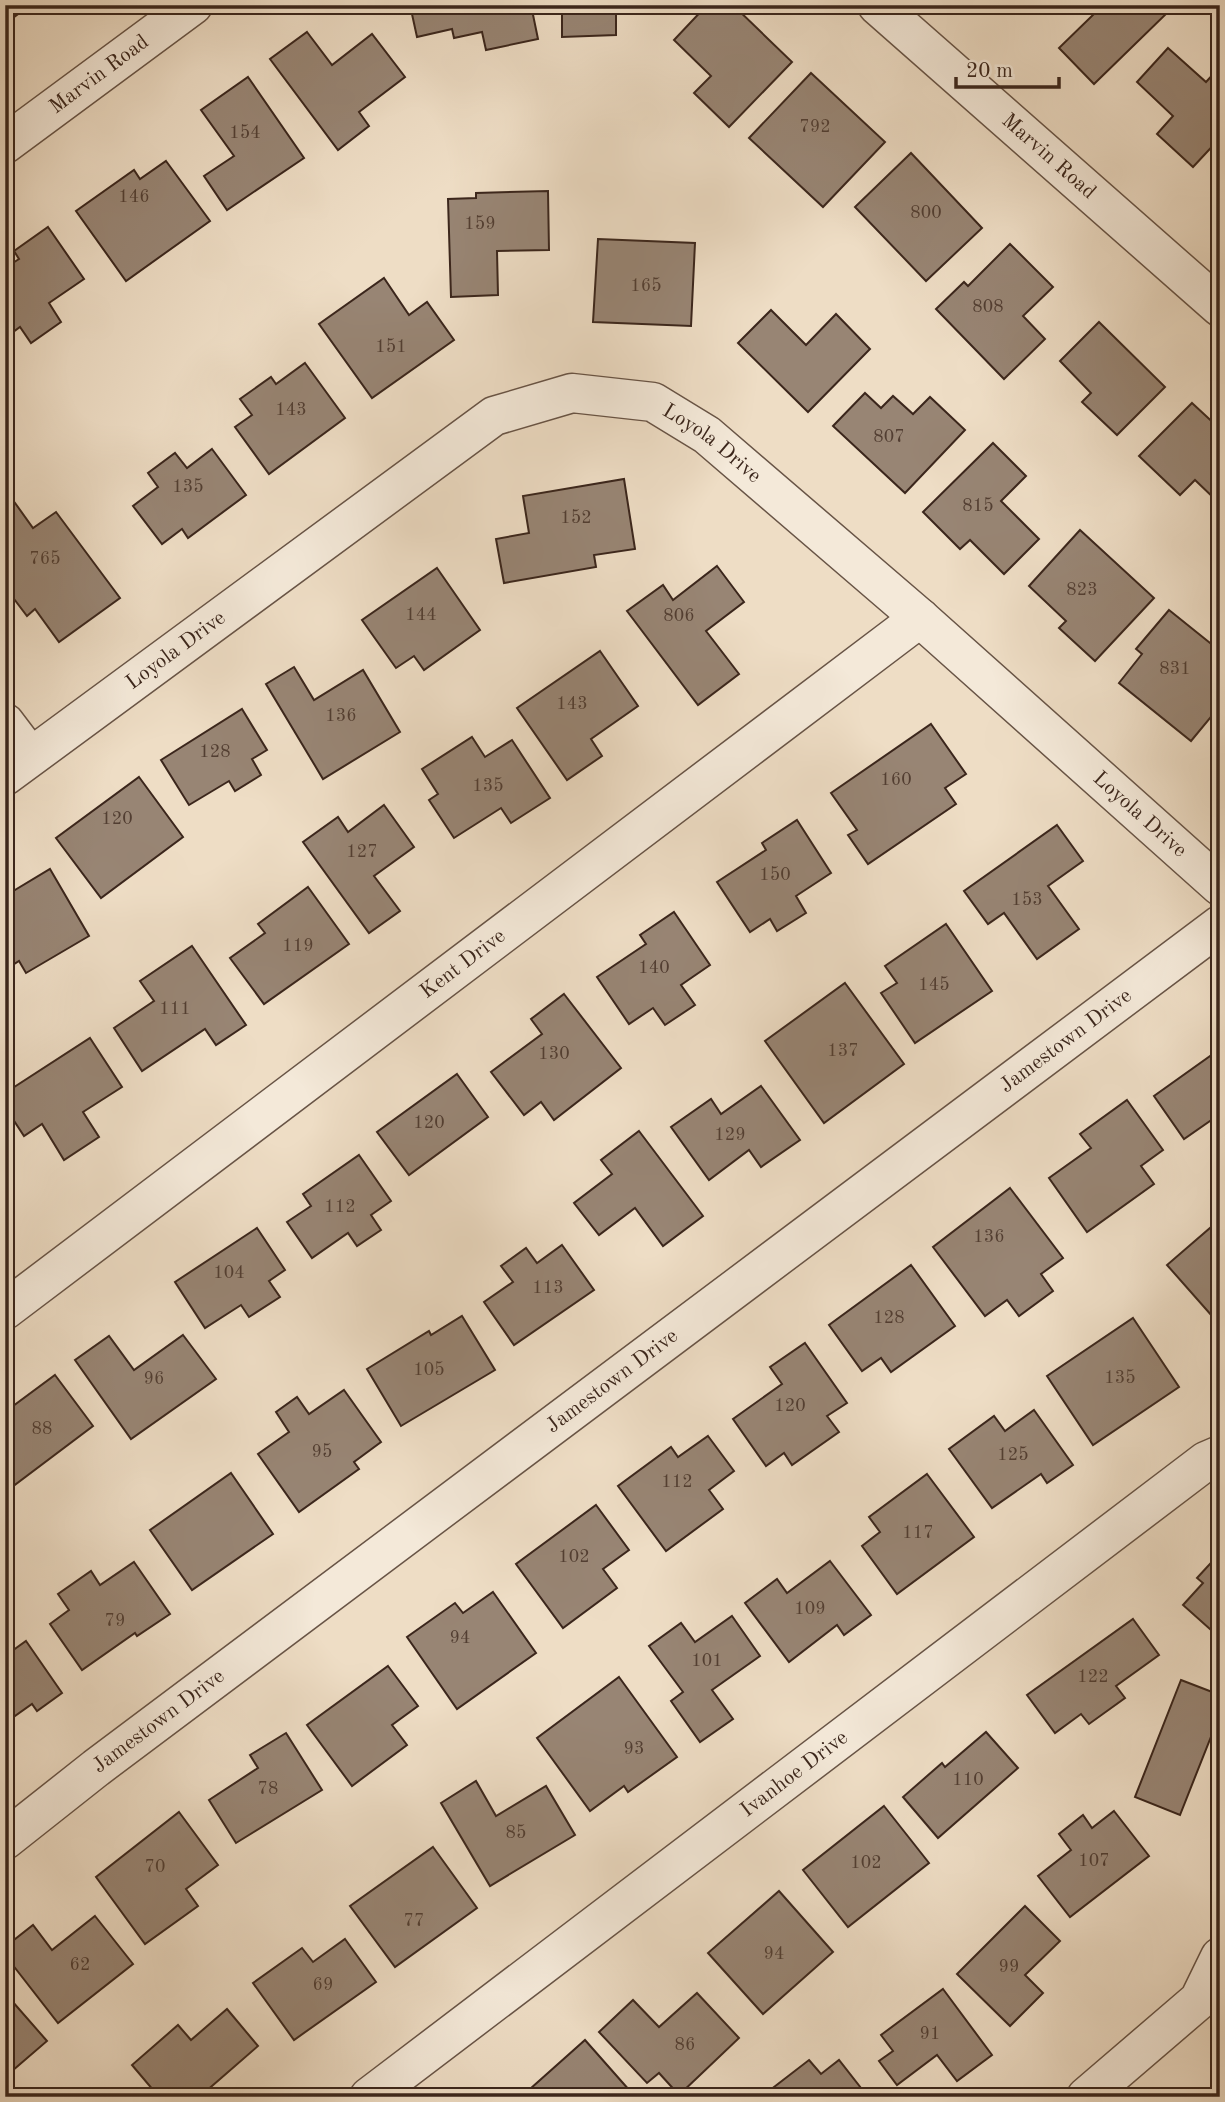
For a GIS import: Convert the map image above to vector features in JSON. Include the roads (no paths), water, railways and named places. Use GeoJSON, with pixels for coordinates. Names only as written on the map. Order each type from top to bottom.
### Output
{"type":"FeatureCollection","features":[{"type":"Feature","properties":{"kind":"street","name":"Marvin Road"},"geometry":{"type":"LineString","coordinates":[[5,145],[193,5]]}},
{"type":"Feature","properties":{"kind":"street","name":"Marvin Road"},"geometry":{"type":"LineString","coordinates":[[877,5],[1220,307]]}},
{"type":"Feature","properties":{"kind":"street","name":"Loyola Drive"},"geometry":{"type":"LineString","coordinates":[[18,766],[494,416],[572,393],[653,402],[707,435],[920,618],[1220,886]]}},
{"type":"Feature","properties":{"kind":"street","name":"Kent Drive"},"geometry":{"type":"LineString","coordinates":[[5,1311],[920,618]]}},
{"type":"Feature","properties":{"kind":"street"},"geometry":{"type":"LineString","coordinates":[[5,723],[18,766]]}},
{"type":"Feature","properties":{"kind":"street","name":"Jamestown Drive"},"geometry":{"type":"LineString","coordinates":[[5,1840],[107,1759],[1220,925]]}},
{"type":"Feature","properties":{"kind":"street","name":"Ivanhoe Drive"},"geometry":{"type":"LineString","coordinates":[[369,2097],[1206,1461],[1220,1455]]}},
{"type":"Feature","properties":{"kind":"street"},"geometry":{"type":"LineString","coordinates":[[1086,2097],[1210,2008],[1220,1957]]}}]}
